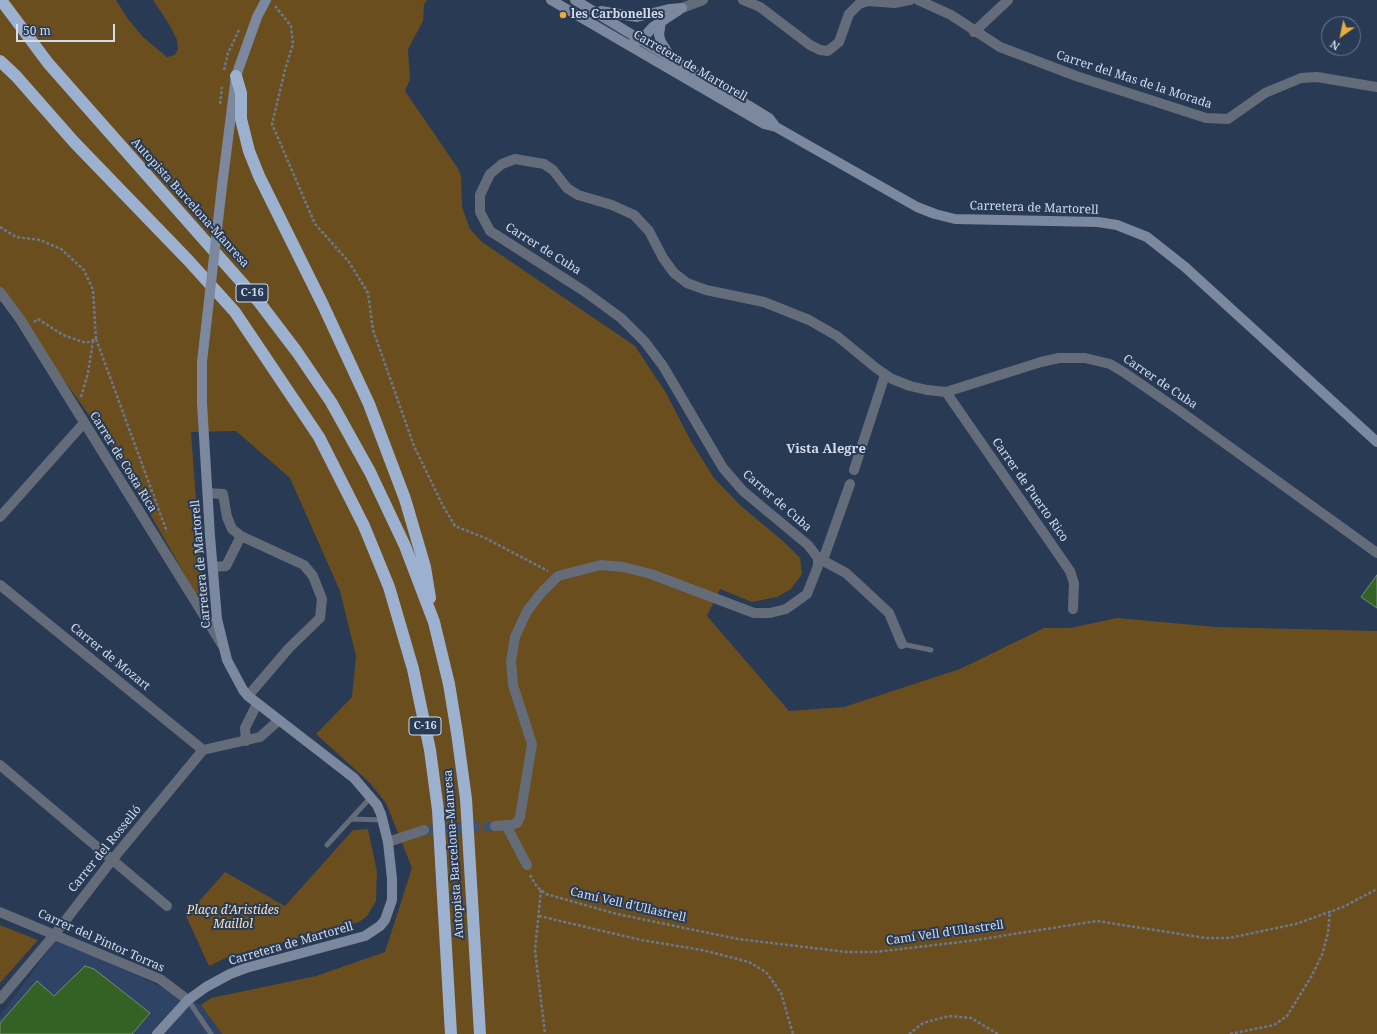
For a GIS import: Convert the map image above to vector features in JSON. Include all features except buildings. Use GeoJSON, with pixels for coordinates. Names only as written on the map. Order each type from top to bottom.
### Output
{"type":"FeatureCollection","features":[{"type":"Feature","properties":{"kind":"highway","name":"Autopista Barcelona-Manresa"},"geometry":{"type":"LineString","coordinates":[[1,0],[48,63],[259,302],[297,352],[331,402],[370,472],[405,546],[434,622],[449,684],[466,800],[480,1034]]}},
{"type":"Feature","properties":{"kind":"highway","name":"C-16"},"geometry":{"type":"LineString","coordinates":[[0,51],[16,76]]}},
{"type":"Feature","properties":{"kind":"highway"},"geometry":{"type":"LineString","coordinates":[[0,61],[16,76]]}},
{"type":"Feature","properties":{"kind":"highway","name":"Autopista Barcelona-Manresa"},"geometry":{"type":"LineString","coordinates":[[16,76],[74,142],[188,260],[235,312],[319,437],[364,526],[388,587],[413,669],[430,750],[438,810],[451,1034]]}},
{"type":"Feature","properties":{"kind":"highway"},"geometry":{"type":"LineString","coordinates":[[236,76],[241,93],[241,119],[249,151],[259,176],[369,404],[405,499],[425,567],[434,622]]}},
{"type":"Feature","properties":{"kind":"main road","name":"Carretera de Martorell"},"geometry":{"type":"LineString","coordinates":[[551,0],[607,34],[764,124],[776,127],[903,201],[935,214],[955,219],[975,220],[1063,220],[1098,222],[1118,225],[1147,237],[1185,267],[1377,442]]}},
{"type":"Feature","properties":{"kind":"main road","name":"Carretera de Martorell"},"geometry":{"type":"LineString","coordinates":[[576,0],[769,118],[776,127]]}},
{"type":"Feature","properties":{"kind":"main road","name":"Carretera de Martorell"},"geometry":{"type":"LineString","coordinates":[[157,1034],[188,1000],[206,987],[236,972],[358,939],[380,926],[388,915],[392,900],[392,878],[388,842],[383,820],[371,797],[354,778],[278,721],[248,696],[231,668],[223,647],[217,619],[202,403],[202,362],[236,76],[256,17],[270,2]]}},
{"type":"Feature","properties":{"kind":"main road"},"geometry":{"type":"LineString","coordinates":[[588,6],[607,13],[637,17],[669,9],[682,8]]}},
{"type":"Feature","properties":{"kind":"main road"},"geometry":{"type":"LineString","coordinates":[[607,34],[624,40],[641,40],[661,21],[682,8]]}},
{"type":"Feature","properties":{"kind":"main road"},"geometry":{"type":"LineString","coordinates":[[661,21],[659,35],[661,42],[673,59]]}},
{"type":"Feature","properties":{"kind":"street"},"geometry":{"type":"LineString","coordinates":[[682,8],[703,0]]}},
{"type":"Feature","properties":{"kind":"street"},"geometry":{"type":"LineString","coordinates":[[744,0],[760,7],[810,45],[820,50],[828,50],[839,42],[849,14],[859,4],[868,1],[894,3],[907,0]]}},
{"type":"Feature","properties":{"kind":"street","name":"Carrer del Mas de la Morada"},"geometry":{"type":"LineString","coordinates":[[918,0],[951,15],[974,32],[1000,47],[1076,76],[1170,105],[1195,116],[1218,120],[1228,119],[1265,93],[1301,78],[1317,77],[1377,87]]}},
{"type":"Feature","properties":{"kind":"street"},"geometry":{"type":"LineString","coordinates":[[974,32],[1008,0]]}},
{"type":"Feature","properties":{"kind":"street","name":"Carrer de Cuba"},"geometry":{"type":"LineString","coordinates":[[820,559],[808,545],[743,491],[723,468],[663,366],[645,342],[621,318],[584,290],[490,231],[480,212],[480,195],[490,174],[502,164],[515,160],[544,164],[553,170],[567,188],[578,194],[612,205],[634,215],[649,231],[663,258],[674,273],[687,283],[706,290],[764,302],[809,320],[837,336],[886,375],[910,386],[946,392],[1058,358],[1085,358],[1110,364],[1180,411],[1377,554]]}},
{"type":"Feature","properties":{"kind":"street","name":"Carrer de Costa Rica"},"geometry":{"type":"LineString","coordinates":[[0,292],[24,326],[223,647]]}},
{"type":"Feature","properties":{"kind":"street"},"geometry":{"type":"LineString","coordinates":[[854,470],[886,375]]}},
{"type":"Feature","properties":{"kind":"street","name":"Carrer de Puerto Rico"},"geometry":{"type":"LineString","coordinates":[[946,392],[1070,572],[1074,582],[1072,609]]}},
{"type":"Feature","properties":{"kind":"street"},"geometry":{"type":"LineString","coordinates":[[0,517],[84,423]]}},
{"type":"Feature","properties":{"kind":"street"},"geometry":{"type":"LineString","coordinates":[[527,865],[500,826],[517,823],[520,817],[532,744],[513,685],[511,661],[515,637],[527,611],[542,592],[558,576],[601,565],[623,567],[651,574],[754,613],[770,613],[786,609],[807,594],[850,484]]}},
{"type":"Feature","properties":{"kind":"street"},"geometry":{"type":"LineString","coordinates":[[208,493],[223,494],[227,517],[232,529],[241,536],[304,565],[312,576],[322,599],[320,618],[289,648],[248,696]]}},
{"type":"Feature","properties":{"kind":"street"},"geometry":{"type":"LineString","coordinates":[[213,567],[226,566],[241,536]]}},
{"type":"Feature","properties":{"kind":"street"},"geometry":{"type":"LineString","coordinates":[[820,559],[846,573],[889,613],[902,644]]}},
{"type":"Feature","properties":{"kind":"street","name":"Carrer de Mozart"},"geometry":{"type":"LineString","coordinates":[[0,585],[203,750]]}},
{"type":"Feature","properties":{"kind":"street"},"geometry":{"type":"LineString","coordinates":[[246,741],[245,728],[257,704]]}},
{"type":"Feature","properties":{"kind":"street"},"geometry":{"type":"LineString","coordinates":[[203,750],[260,737],[278,721]]}},
{"type":"Feature","properties":{"kind":"street","name":"Carrer del Rosselló"},"geometry":{"type":"LineString","coordinates":[[0,999],[55,934],[112,860],[203,750]]}},
{"type":"Feature","properties":{"kind":"street"},"geometry":{"type":"LineString","coordinates":[[0,765],[167,906]]}},
{"type":"Feature","properties":{"kind":"street"},"geometry":{"type":"LineString","coordinates":[[388,842],[424,830]]}},
{"type":"Feature","properties":{"kind":"street","name":"Carrer del Pintor Torras"},"geometry":{"type":"LineString","coordinates":[[0,912],[160,979],[188,1000]]}},
{"type":"Feature","properties":{"kind":"lane"},"geometry":{"type":"LineString","coordinates":[[902,644],[931,650]]}},
{"type":"Feature","properties":{"kind":"lane"},"geometry":{"type":"LineString","coordinates":[[327,846],[371,797]]}},
{"type":"Feature","properties":{"kind":"lane"},"geometry":{"type":"LineString","coordinates":[[352,819],[383,820]]}},
{"type":"Feature","properties":{"kind":"lane"},"geometry":{"type":"LineString","coordinates":[[188,1000],[211,1034]]}},
{"type":"Feature","properties":{"kind":"path"},"geometry":{"type":"LineString","coordinates":[[270,2],[291,26],[294,44],[285,70],[272,124],[315,224],[349,262],[368,293],[373,330],[414,446],[442,504],[455,526],[485,538],[558,576]]}},
{"type":"Feature","properties":{"kind":"path"},"geometry":{"type":"LineString","coordinates":[[0,227],[16,236],[40,240],[62,250],[84,270],[93,290],[94,340],[88,373],[81,397]]}},
{"type":"Feature","properties":{"kind":"path"},"geometry":{"type":"LineString","coordinates":[[24,326],[38,319],[63,335],[86,343],[94,340]]}},
{"type":"Feature","properties":{"kind":"path"},"geometry":{"type":"LineString","coordinates":[[94,340],[168,536]]}},
{"type":"Feature","properties":{"kind":"path"},"geometry":{"type":"LineString","coordinates":[[527,865],[537,887],[541,890],[535,950],[544,1034]]}},
{"type":"Feature","properties":{"kind":"path","name":"Camí Vell d'Ullastrell"},"geometry":{"type":"LineString","coordinates":[[541,890],[546,894],[617,914],[738,939],[847,952],[875,952],[969,941],[1097,921],[1206,938],[1229,938],[1296,924],[1330,911],[1377,889]]}},
{"type":"Feature","properties":{"kind":"path"},"geometry":{"type":"LineString","coordinates":[[1230,1034],[1274,1025],[1286,1016],[1322,955],[1328,933],[1330,911]]}},
{"type":"Feature","properties":{"kind":"path"},"geometry":{"type":"LineString","coordinates":[[539,916],[641,940],[702,950],[749,962],[766,972],[781,993],[793,1034]]}},
{"type":"Feature","properties":{"kind":"path"},"geometry":{"type":"LineString","coordinates":[[909,1034],[923,1023],[948,1016],[970,1018],[998,1034]]}},
{"type":"Feature","properties":{"kind":"shaded area"},"geometry":{"type":"Polygon","coordinates":[[[57,939],[201,1005],[222,1034],[0,1034],[0,1016],[57,939]]]}},
{"type":"Feature","properties":{"kind":"green space"},"geometry":{"type":"Polygon","coordinates":[[[0,0],[116,0],[128,19],[143,37],[167,57],[175,55],[178,49],[177,40],[169,24],[153,0],[427,0],[424,4],[423,21],[408,49],[410,79],[405,91],[459,170],[461,177],[462,207],[470,229],[482,242],[635,346],[666,393],[692,443],[714,478],[741,506],[783,541],[800,558],[802,574],[791,589],[777,597],[752,602],[720,589],[707,616],[789,711],[844,707],[960,669],[1044,628],[1070,628],[1117,618],[1216,627],[1377,631],[1377,1034],[222,1034],[201,1005],[211,998],[316,976],[385,952],[412,868],[386,803],[370,783],[316,734],[352,697],[356,656],[340,591],[290,478],[236,431],[191,432],[204,608],[110,444],[0,292],[0,0]]]}},
{"type":"Feature","properties":{"kind":"green space","name":"Plaça d'Aristides Maillol"},"geometry":{"type":"Polygon","coordinates":[[[368,829],[377,872],[376,901],[367,916],[359,922],[230,956],[209,966],[186,916],[225,872],[285,906],[353,830],[368,829]]]}},
{"type":"Feature","properties":{"kind":"green space"},"geometry":{"type":"Polygon","coordinates":[[[0,925],[38,940],[0,983],[0,925]]]}},
{"type":"Feature","properties":{"kind":"tunnel"},"geometry":{"type":"LineString","coordinates":[[424,830],[495,826]]}},
{"type":"Feature","properties":{"kind":"place","name":"les Carbonelles"},"geometry":{"type":"Point","coordinates":[563,15]}},
{"type":"Feature","properties":{"kind":"district","name":"Vista Alegre"},"geometry":{"type":"Point","coordinates":[826,449]}}]}
